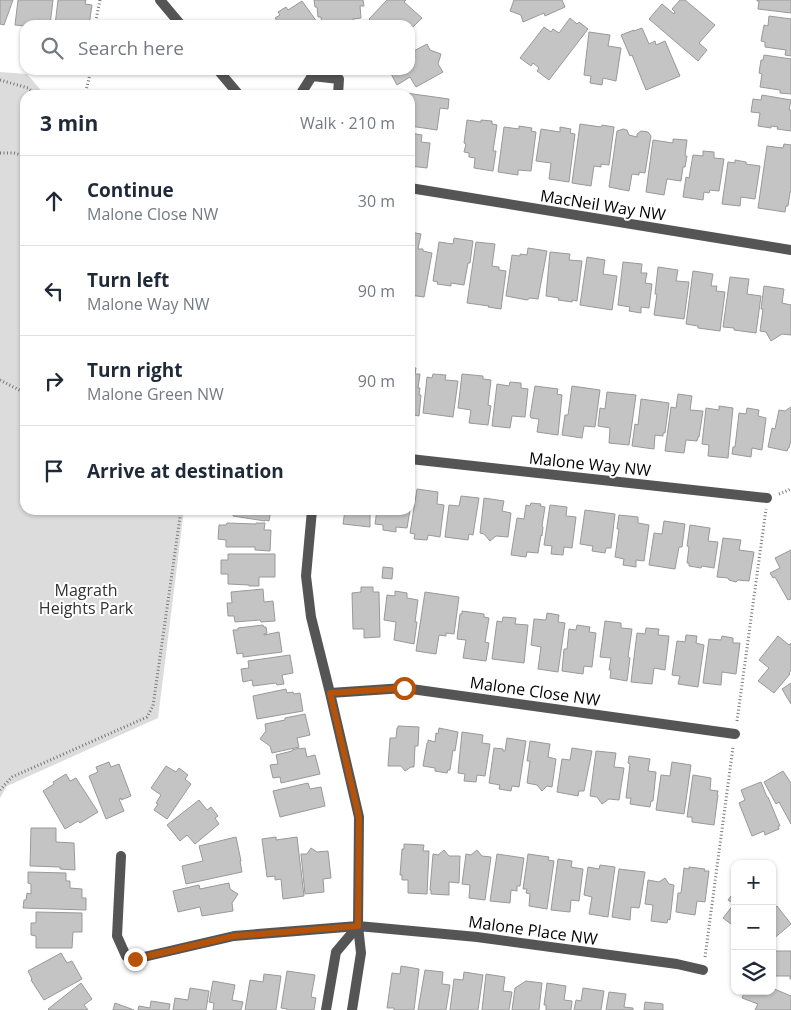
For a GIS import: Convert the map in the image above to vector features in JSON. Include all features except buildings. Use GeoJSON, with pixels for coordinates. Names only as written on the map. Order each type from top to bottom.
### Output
{"type":"FeatureCollection","features":[{"type":"Feature","properties":{"kind":"street"},"geometry":{"type":"LineString","coordinates":[[160,0],[177,20]]}},
{"type":"Feature","properties":{"kind":"street"},"geometry":{"type":"LineString","coordinates":[[222,75],[234,90]]}},
{"type":"Feature","properties":{"kind":"street"},"geometry":{"type":"LineString","coordinates":[[303,90],[312,76],[339,79],[338,90]]}},
{"type":"Feature","properties":{"kind":"street","name":"MacNeil Way NW"},"geometry":{"type":"LineString","coordinates":[[415,189],[791,250]]}},
{"type":"Feature","properties":{"kind":"street","name":"Malone Way NW"},"geometry":{"type":"LineString","coordinates":[[415,460],[767,498]]}},
{"type":"Feature","properties":{"kind":"street"},"geometry":{"type":"LineString","coordinates":[[312,515],[306,576],[311,617],[359,817],[358,926],[361,953],[352,1010]]}},
{"type":"Feature","properties":{"kind":"street","name":"Malone Close NW"},"geometry":{"type":"LineString","coordinates":[[330,693],[404,688],[735,734]]}},
{"type":"Feature","properties":{"kind":"street","name":"Malone Place NW"},"geometry":{"type":"LineString","coordinates":[[121,856],[117,936],[126,956],[135,959],[234,936],[358,926],[477,937],[677,964],[703,970]]}},
{"type":"Feature","properties":{"kind":"street"},"geometry":{"type":"LineString","coordinates":[[326,1010],[336,952],[358,926]]}},
{"type":"Feature","properties":{"kind":"path"},"geometry":{"type":"LineString","coordinates":[[96,20],[100,0]]}},
{"type":"Feature","properties":{"kind":"path"},"geometry":{"type":"LineString","coordinates":[[86,90],[90,75]]}},
{"type":"Feature","properties":{"kind":"path"},"geometry":{"type":"LineString","coordinates":[[0,80],[30,90]]}},
{"type":"Feature","properties":{"kind":"path"},"geometry":{"type":"LineString","coordinates":[[0,154],[20,155]]}},
{"type":"Feature","properties":{"kind":"path"},"geometry":{"type":"LineString","coordinates":[[0,380],[20,390]]}},
{"type":"Feature","properties":{"kind":"path"},"geometry":{"type":"LineString","coordinates":[[0,790],[12,776],[147,718],[153,706],[180,515]]}},
{"type":"Feature","properties":{"kind":"green space","name":"Magrath Heights Park"},"geometry":{"type":"Polygon","coordinates":[[[0,72],[28,75],[41,90],[20,90],[20,515],[183,515],[158,718],[7,786],[0,798],[0,72]]]}},
{"type":"Feature","properties":{"kind":"route"},"geometry":{"type":"LineString","coordinates":[[135,959],[234,936],[358,926],[359,817],[330,693],[404,688]]}}]}
